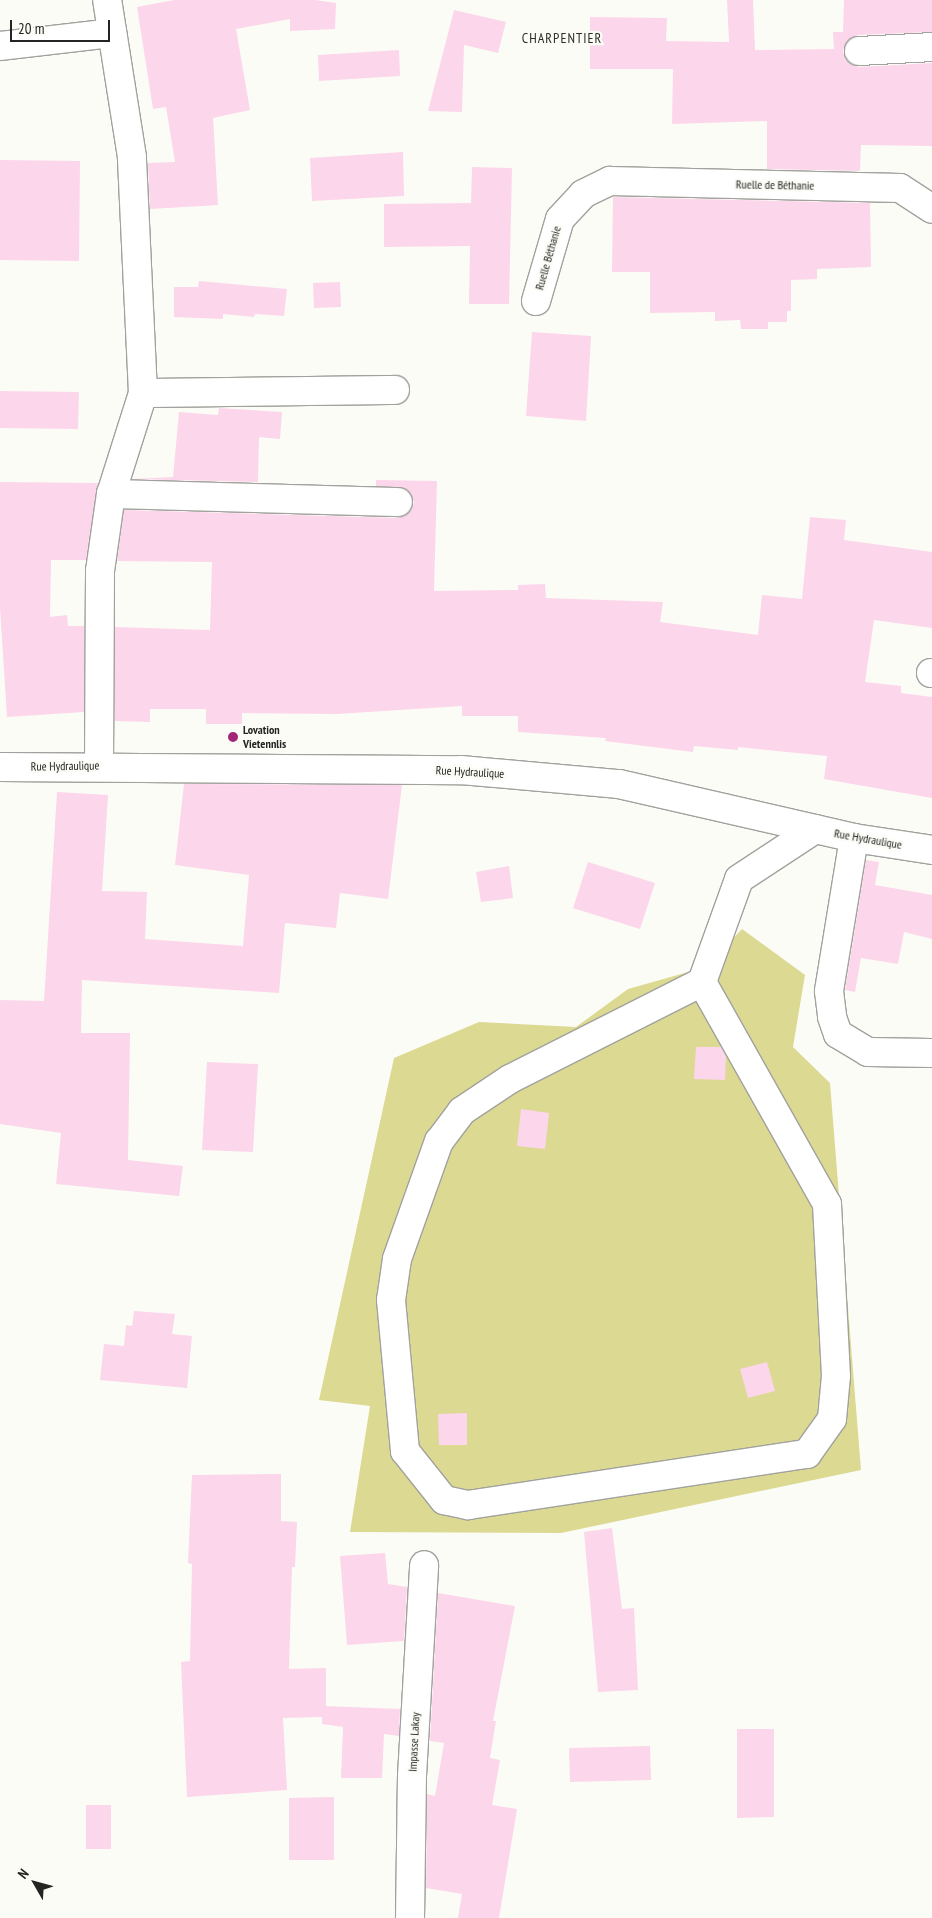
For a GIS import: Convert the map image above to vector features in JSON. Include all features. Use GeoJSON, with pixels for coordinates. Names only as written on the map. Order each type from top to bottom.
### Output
{"type":"FeatureCollection","features":[{"type":"Feature","properties":{"kind":"street"},"geometry":{"type":"LineString","coordinates":[[100,765],[100,571],[111,494],[143,393],[132,157],[107,0]]}},
{"type":"Feature","properties":{"kind":"street"},"geometry":{"type":"LineString","coordinates":[[0,46],[112,33]]}},
{"type":"Feature","properties":{"kind":"street"},"geometry":{"type":"LineString","coordinates":[[859,51],[932,47]]}},
{"type":"Feature","properties":{"kind":"street","name":"Ruelle de Béthanie"},"geometry":{"type":"LineString","coordinates":[[610,181],[900,188],[932,209]]}},
{"type":"Feature","properties":{"kind":"street","name":"Ruelle Béthanie"},"geometry":{"type":"LineString","coordinates":[[536,300],[560,219],[583,194],[610,181]]}},
{"type":"Feature","properties":{"kind":"street"},"geometry":{"type":"LineString","coordinates":[[143,393],[395,390]]}},
{"type":"Feature","properties":{"kind":"street"},"geometry":{"type":"LineString","coordinates":[[111,494],[398,502]]}},
{"type":"Feature","properties":{"kind":"street","name":"Rue Hydraulique"},"geometry":{"type":"LineString","coordinates":[[0,767],[100,765],[461,770],[599,783],[854,838],[932,850]]}},
{"type":"Feature","properties":{"kind":"street"},"geometry":{"type":"LineString","coordinates":[[702,982],[828,1204],[836,1376],[832,1419],[807,1454],[468,1504],[444,1500],[405,1451],[391,1300],[397,1259],[439,1141],[462,1111],[510,1079],[702,982],[739,879],[815,829]]}},
{"type":"Feature","properties":{"kind":"street"},"geometry":{"type":"LineString","coordinates":[[854,838],[829,991],[832,1017],[838,1034],[868,1052],[932,1054]]}},
{"type":"Feature","properties":{"kind":"street","name":"Impasse Lakay"},"geometry":{"type":"LineString","coordinates":[[410,1918],[412,1776],[424,1565]]}},
{"type":"Feature","properties":{"kind":"shaded area"},"geometry":{"type":"Polygon","coordinates":[[[742,929],[805,975],[793,1047],[830,1083],[861,1470],[561,1533],[350,1532],[370,1406],[319,1400],[394,1058],[479,1022],[576,1027],[628,989],[706,967],[742,929]]]}},
{"type":"Feature","properties":{"kind":"building"},"geometry":{"type":"Polygon","coordinates":[[[174,0],[315,0],[336,3],[335,29],[290,31],[290,19],[236,29],[250,110],[213,118],[218,205],[150,209],[148,163],[175,162],[166,107],[153,109],[137,7],[174,0]]]}},
{"type":"Feature","properties":{"kind":"building"},"geometry":{"type":"Polygon","coordinates":[[[727,0],[753,0],[755,50],[834,49],[833,32],[843,32],[844,0],[932,0],[932,32],[858,35],[845,44],[843,51],[846,60],[859,67],[932,63],[932,146],[861,145],[860,171],[767,169],[767,121],[672,124],[673,69],[590,69],[590,17],[667,18],[666,41],[729,42],[727,0]]]}},
{"type":"Feature","properties":{"kind":"building"},"geometry":{"type":"Polygon","coordinates":[[[454,10],[506,22],[498,53],[464,45],[462,112],[428,111],[454,10]]]}},
{"type":"Feature","properties":{"kind":"building"},"geometry":{"type":"Polygon","coordinates":[[[399,50],[400,76],[319,81],[318,55],[399,50]]]}},
{"type":"Feature","properties":{"kind":"building"},"geometry":{"type":"Polygon","coordinates":[[[403,152],[404,196],[312,201],[310,158],[403,152]]]}},
{"type":"Feature","properties":{"kind":"building"},"geometry":{"type":"Polygon","coordinates":[[[0,160],[80,161],[79,261],[0,260],[0,160]]]}},
{"type":"Feature","properties":{"kind":"building"},"geometry":{"type":"Polygon","coordinates":[[[472,167],[512,168],[509,304],[469,304],[470,246],[384,247],[384,204],[471,203],[472,167]]]}},
{"type":"Feature","properties":{"kind":"building"},"geometry":{"type":"Polygon","coordinates":[[[613,197],[870,203],[871,267],[817,269],[817,279],[791,280],[791,311],[787,311],[787,322],[768,322],[768,329],[741,329],[740,320],[715,321],[715,312],[650,313],[650,272],[612,272],[613,197]]]}},
{"type":"Feature","properties":{"kind":"building"},"geometry":{"type":"Polygon","coordinates":[[[199,281],[287,289],[284,316],[255,314],[254,317],[223,314],[223,319],[174,317],[174,287],[198,287],[199,281]]]}},
{"type":"Feature","properties":{"kind":"building"},"geometry":{"type":"Polygon","coordinates":[[[340,282],[341,307],[314,308],[313,283],[340,282]]]}},
{"type":"Feature","properties":{"kind":"building"},"geometry":{"type":"Polygon","coordinates":[[[532,332],[591,336],[586,421],[526,416],[532,332]]]}},
{"type":"Feature","properties":{"kind":"building"},"geometry":{"type":"Polygon","coordinates":[[[0,391],[79,392],[78,429],[0,428],[0,391]]]}},
{"type":"Feature","properties":{"kind":"building"},"geometry":{"type":"Polygon","coordinates":[[[219,408],[282,412],[280,439],[259,437],[258,482],[132,479],[173,477],[179,412],[218,415],[219,408]]]}},
{"type":"Feature","properties":{"kind":"building"},"geometry":{"type":"Polygon","coordinates":[[[376,480],[437,481],[434,591],[518,590],[518,585],[545,584],[546,598],[663,602],[660,622],[758,635],[762,595],[802,599],[810,517],[846,520],[844,540],[932,552],[932,628],[874,620],[865,682],[901,686],[901,693],[932,697],[932,798],[824,779],[827,756],[738,747],[738,750],[694,746],[693,752],[605,741],[606,738],[518,732],[518,716],[462,716],[462,706],[337,714],[242,713],[242,724],[206,724],[206,709],[150,709],[150,722],[115,721],[115,627],[210,630],[212,562],[117,561],[124,510],[398,518],[411,511],[414,502],[407,489],[376,486],[376,480]]]}},
{"type":"Feature","properties":{"kind":"building"},"geometry":{"type":"Polygon","coordinates":[[[0,482],[98,483],[86,560],[51,560],[50,617],[67,615],[68,626],[84,626],[84,712],[7,717],[0,608],[0,482]]]}},
{"type":"Feature","properties":{"kind":"building"},"geometry":{"type":"Polygon","coordinates":[[[184,784],[402,785],[388,899],[340,893],[336,928],[285,923],[279,993],[82,980],[81,1033],[130,1033],[128,1160],[183,1166],[179,1196],[56,1184],[61,1133],[0,1124],[0,1000],[44,1001],[57,792],[108,795],[102,891],[147,892],[145,939],[243,946],[249,875],[175,865],[184,784]]]}},
{"type":"Feature","properties":{"kind":"building"},"geometry":{"type":"Polygon","coordinates":[[[866,860],[879,862],[875,885],[932,895],[932,939],[904,932],[898,964],[861,958],[855,992],[845,990],[866,860]]]}},
{"type":"Feature","properties":{"kind":"building"},"geometry":{"type":"Polygon","coordinates":[[[588,862],[655,883],[640,929],[573,908],[588,862]]]}},
{"type":"Feature","properties":{"kind":"building"},"geometry":{"type":"Polygon","coordinates":[[[509,866],[513,898],[481,902],[476,872],[509,866]]]}},
{"type":"Feature","properties":{"kind":"building"},"geometry":{"type":"Polygon","coordinates":[[[696,1047],[721,1047],[726,1056],[725,1080],[694,1079],[696,1047]]]}},
{"type":"Feature","properties":{"kind":"building"},"geometry":{"type":"Polygon","coordinates":[[[207,1062],[258,1064],[253,1152],[202,1150],[207,1062]]]}},
{"type":"Feature","properties":{"kind":"building"},"geometry":{"type":"Polygon","coordinates":[[[521,1109],[549,1113],[545,1149],[517,1146],[521,1109]]]}},
{"type":"Feature","properties":{"kind":"building"},"geometry":{"type":"Polygon","coordinates":[[[134,1311],[175,1314],[172,1334],[192,1336],[187,1388],[100,1380],[104,1344],[124,1346],[126,1325],[132,1326],[134,1311]]]}},
{"type":"Feature","properties":{"kind":"building"},"geometry":{"type":"Polygon","coordinates":[[[767,1362],[775,1391],[748,1398],[740,1369],[767,1362]]]}},
{"type":"Feature","properties":{"kind":"building"},"geometry":{"type":"Polygon","coordinates":[[[467,1413],[467,1445],[439,1445],[438,1414],[467,1413]]]}},
{"type":"Feature","properties":{"kind":"building"},"geometry":{"type":"Polygon","coordinates":[[[281,1474],[281,1521],[297,1522],[295,1567],[292,1567],[289,1669],[326,1668],[326,1706],[400,1709],[399,1736],[384,1734],[382,1778],[341,1778],[343,1727],[322,1724],[322,1717],[283,1718],[287,1790],[187,1797],[181,1662],[190,1661],[192,1564],[188,1563],[192,1475],[281,1474]]]}},
{"type":"Feature","properties":{"kind":"building"},"geometry":{"type":"Polygon","coordinates":[[[612,1528],[622,1609],[634,1608],[638,1690],[598,1692],[584,1532],[612,1528]]]}},
{"type":"Feature","properties":{"kind":"building"},"geometry":{"type":"Polygon","coordinates":[[[385,1553],[388,1584],[407,1587],[404,1641],[347,1645],[340,1556],[385,1553]]]}},
{"type":"Feature","properties":{"kind":"building"},"geometry":{"type":"Polygon","coordinates":[[[438,1593],[515,1606],[493,1721],[496,1721],[490,1758],[500,1760],[492,1805],[517,1809],[499,1918],[458,1918],[462,1894],[426,1888],[427,1794],[435,1796],[444,1743],[430,1741],[438,1593]]]}},
{"type":"Feature","properties":{"kind":"building"},"geometry":{"type":"Polygon","coordinates":[[[737,1729],[774,1729],[774,1817],[737,1818],[737,1729]]]}},
{"type":"Feature","properties":{"kind":"building"},"geometry":{"type":"Polygon","coordinates":[[[650,1746],[651,1780],[570,1782],[569,1748],[650,1746]]]}},
{"type":"Feature","properties":{"kind":"building"},"geometry":{"type":"Polygon","coordinates":[[[334,1797],[334,1860],[289,1860],[289,1798],[334,1797]]]}},
{"type":"Feature","properties":{"kind":"building"},"geometry":{"type":"Polygon","coordinates":[[[86,1805],[111,1805],[111,1849],[86,1849],[86,1805]]]}},
{"type":"Feature","properties":{"kind":"place","name":"Lovation Vietennlis"},"geometry":{"type":"Point","coordinates":[233,737]}},
{"type":"Feature","properties":{"kind":"district","name":"CHARPENTIER"},"geometry":{"type":"Point","coordinates":[562,38]}}]}
